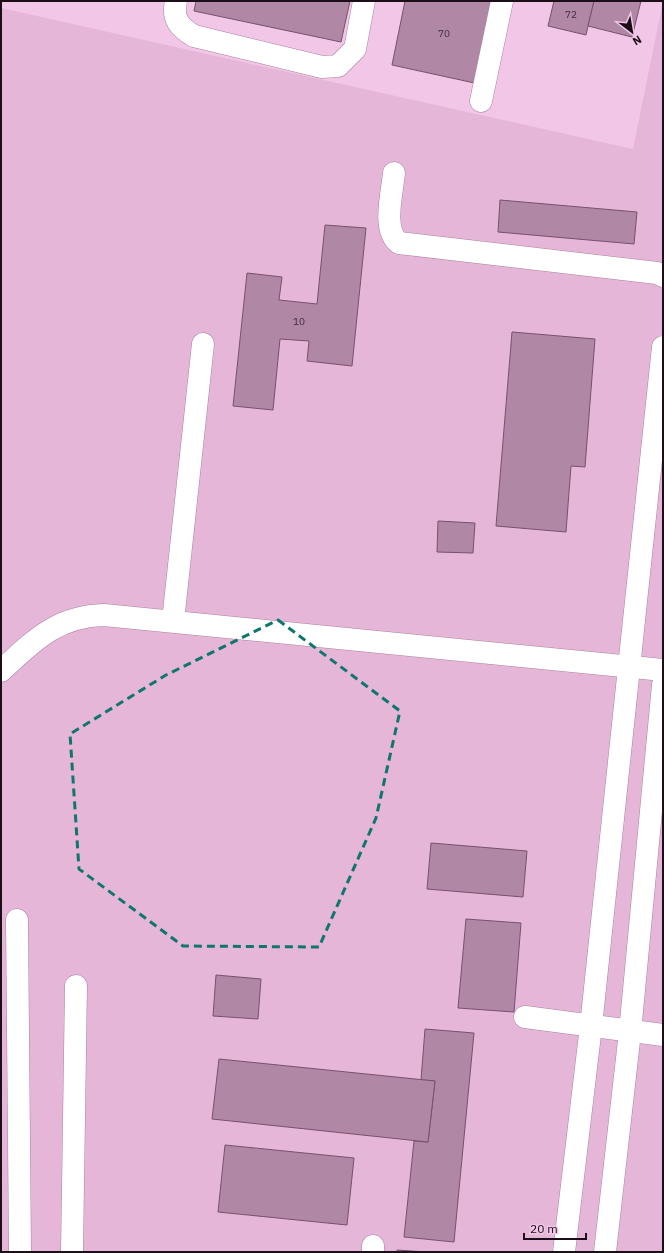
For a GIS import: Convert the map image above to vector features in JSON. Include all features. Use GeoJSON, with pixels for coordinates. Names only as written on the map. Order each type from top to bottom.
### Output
{"type":"FeatureCollection","features":[{"type":"Feature","properties":{"kind":"lane"},"geometry":{"type":"LineString","coordinates":[[176,1],[174,12],[182,29],[194,36],[322,66],[338,66],[355,49],[364,1]]}},
{"type":"Feature","properties":{"kind":"lane"},"geometry":{"type":"LineString","coordinates":[[481,101],[502,1]]}},
{"type":"Feature","properties":{"kind":"lane"},"geometry":{"type":"LineString","coordinates":[[394,173],[389,229],[393,238],[399,243],[657,272],[663,276]]}},
{"type":"Feature","properties":{"kind":"lane"},"geometry":{"type":"LineString","coordinates":[[173,621],[203,344]]}},
{"type":"Feature","properties":{"kind":"lane"},"geometry":{"type":"LineString","coordinates":[[564,1252],[591,1026],[663,347]]}},
{"type":"Feature","properties":{"kind":"lane"},"geometry":{"type":"LineString","coordinates":[[1,671],[36,638],[54,626],[75,618],[104,614],[663,670]]}},
{"type":"Feature","properties":{"kind":"lane"},"geometry":{"type":"LineString","coordinates":[[605,1252],[630,1032],[663,686]]}},
{"type":"Feature","properties":{"kind":"lane"},"geometry":{"type":"LineString","coordinates":[[17,920],[20,1252]]}},
{"type":"Feature","properties":{"kind":"lane"},"geometry":{"type":"LineString","coordinates":[[72,1252],[76,986]]}},
{"type":"Feature","properties":{"kind":"lane"},"geometry":{"type":"LineString","coordinates":[[525,1017],[630,1032],[663,1035]]}},
{"type":"Feature","properties":{"kind":"highlighted area"},"geometry":{"type":"Polygon","coordinates":[[[278,620],[400,711],[376,818],[319,947],[183,946],[79,869],[70,734],[166,675],[278,620]]]}},
{"type":"Feature","properties":{"kind":"shaded area"},"geometry":{"type":"Polygon","coordinates":[[[663,1],[663,1252],[1,1252],[1,8],[633,149],[663,1]]]}},
{"type":"Feature","properties":{"kind":"building"},"geometry":{"type":"Polygon","coordinates":[[[196,1],[350,1],[341,42],[194,11],[196,1]]]}},
{"type":"Feature","properties":{"kind":"building"},"geometry":{"type":"Polygon","coordinates":[[[405,1],[496,1],[479,84],[392,65],[405,1]]]}},
{"type":"Feature","properties":{"kind":"building"},"geometry":{"type":"Polygon","coordinates":[[[554,1],[594,1],[586,35],[548,26],[554,1]]]}},
{"type":"Feature","properties":{"kind":"building"},"geometry":{"type":"Polygon","coordinates":[[[594,1],[641,1],[632,37],[588,26],[594,1]]]}},
{"type":"Feature","properties":{"kind":"building"},"geometry":{"type":"Polygon","coordinates":[[[500,200],[637,212],[634,244],[498,232],[500,200]]]}},
{"type":"Feature","properties":{"kind":"building"},"geometry":{"type":"Polygon","coordinates":[[[325,225],[366,228],[352,366],[307,361],[309,341],[280,339],[273,410],[233,406],[247,273],[282,277],[279,300],[317,304],[325,225]]]}},
{"type":"Feature","properties":{"kind":"building"},"geometry":{"type":"Polygon","coordinates":[[[512,332],[595,339],[585,467],[571,466],[566,532],[496,526],[512,332]]]}},
{"type":"Feature","properties":{"kind":"building"},"geometry":{"type":"Polygon","coordinates":[[[438,521],[475,523],[473,553],[437,552],[438,521]]]}},
{"type":"Feature","properties":{"kind":"building"},"geometry":{"type":"Polygon","coordinates":[[[431,843],[527,851],[523,897],[427,889],[431,843]]]}},
{"type":"Feature","properties":{"kind":"building"},"geometry":{"type":"Polygon","coordinates":[[[466,919],[521,923],[514,1012],[458,1008],[466,919]]]}},
{"type":"Feature","properties":{"kind":"building"},"geometry":{"type":"Polygon","coordinates":[[[216,975],[261,979],[258,1019],[213,1016],[216,975]]]}},
{"type":"Feature","properties":{"kind":"building"},"geometry":{"type":"Polygon","coordinates":[[[425,1029],[474,1033],[454,1242],[404,1237],[414,1141],[428,1142],[435,1081],[421,1080],[425,1029]]]}},
{"type":"Feature","properties":{"kind":"building"},"geometry":{"type":"Polygon","coordinates":[[[219,1059],[435,1081],[428,1142],[212,1119],[219,1059]]]}},
{"type":"Feature","properties":{"kind":"building"},"geometry":{"type":"Polygon","coordinates":[[[225,1145],[354,1158],[347,1225],[218,1212],[225,1145]]]}},
{"type":"Feature","properties":{"kind":"building"},"geometry":{"type":"Polygon","coordinates":[[[397,1250],[426,1252],[397,1252],[397,1250]]]}}]}
